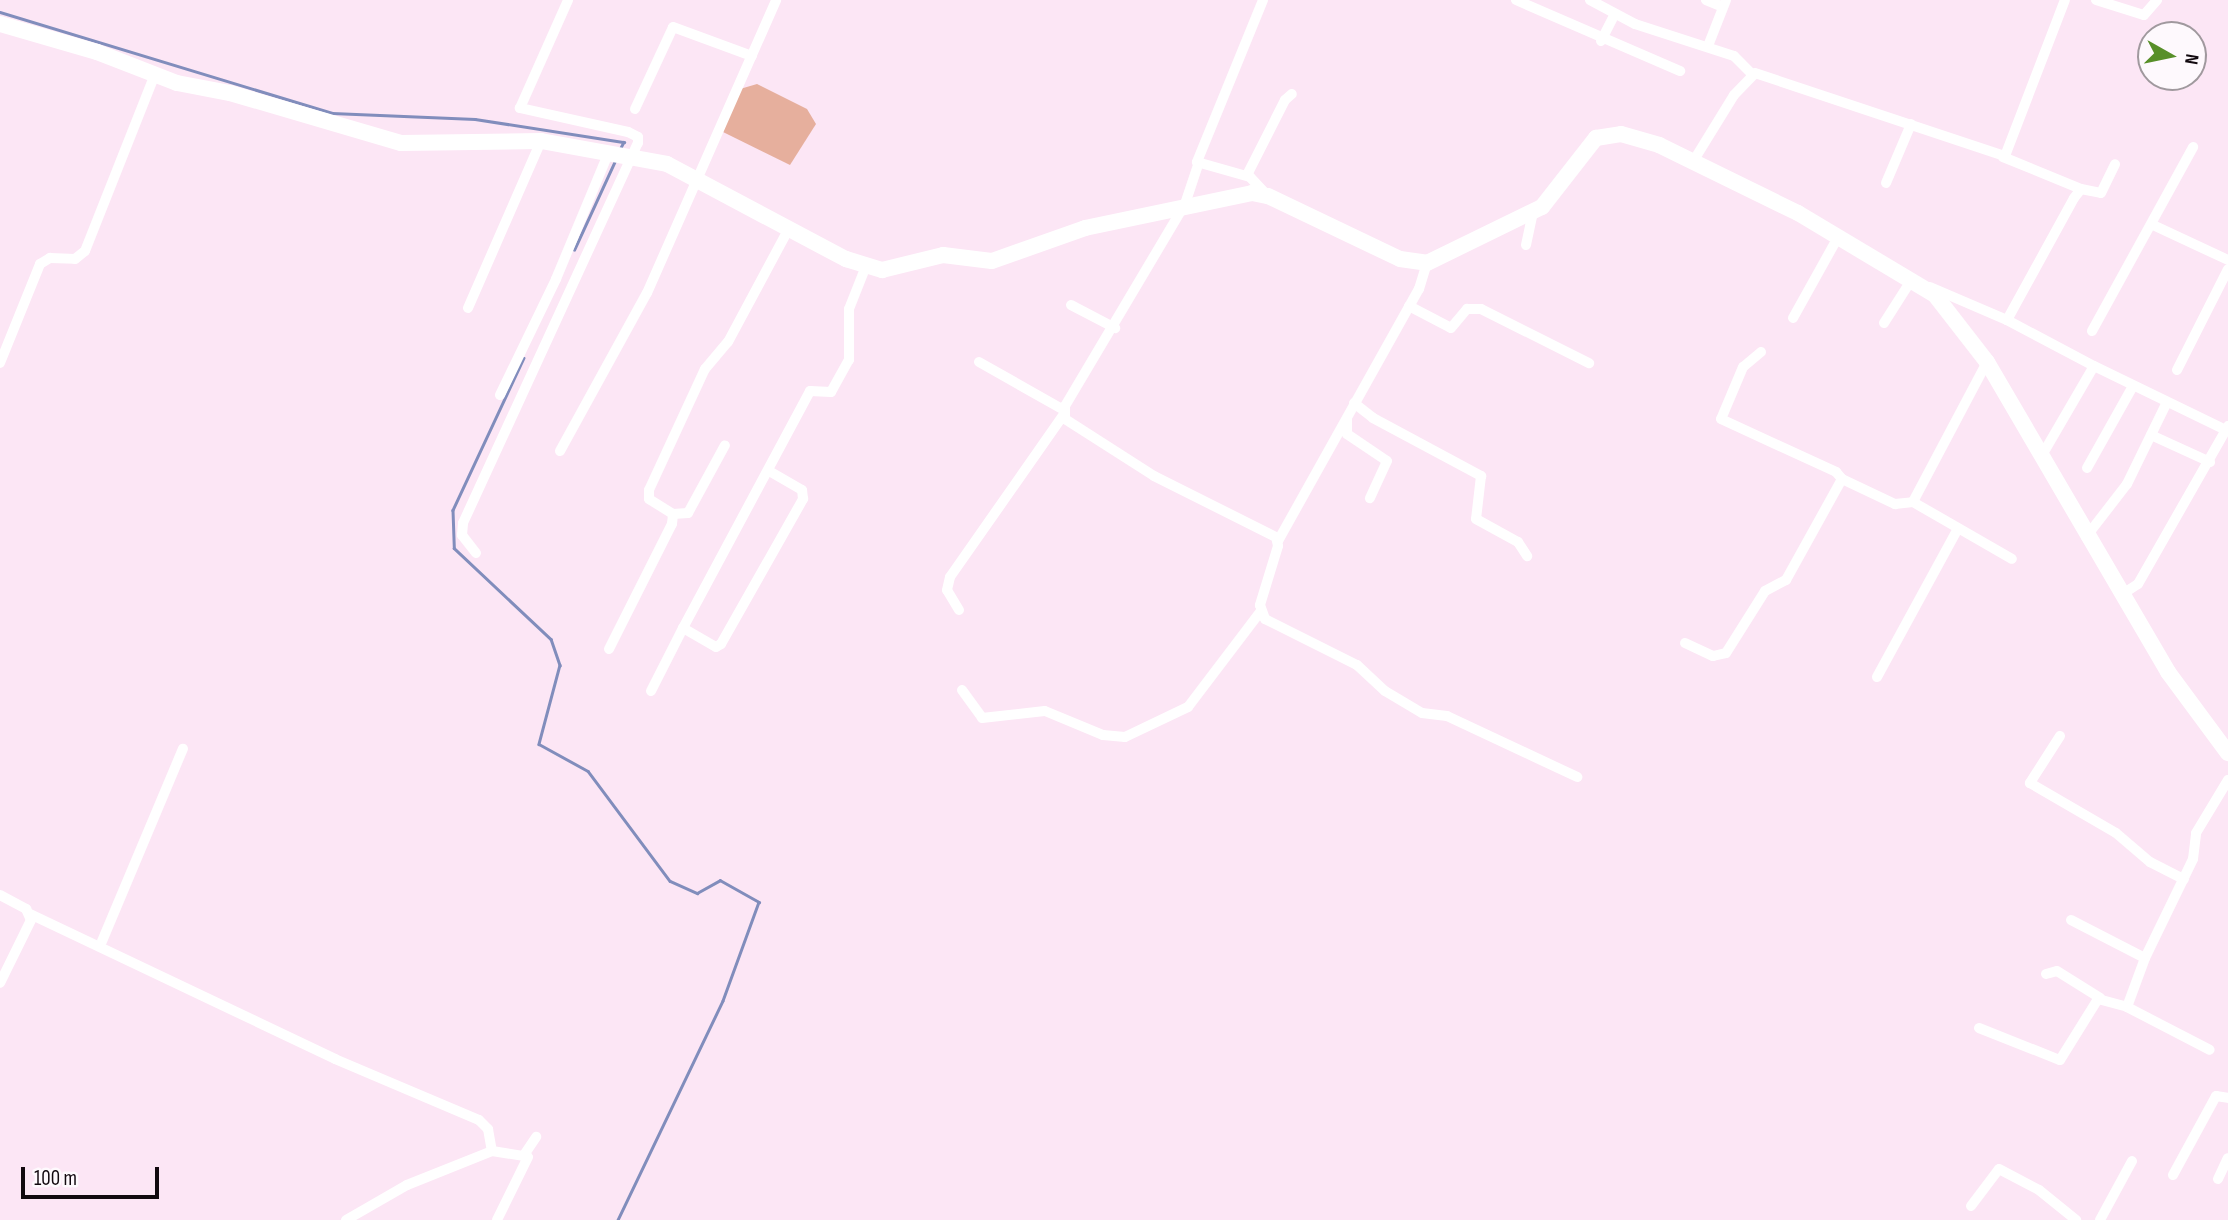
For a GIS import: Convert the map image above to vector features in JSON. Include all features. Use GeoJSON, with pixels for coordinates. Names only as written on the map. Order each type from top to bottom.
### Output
{"type":"FeatureCollection","features":[{"type":"Feature","properties":{"kind":"street"},"geometry":{"type":"LineString","coordinates":[[500,395],[619,156],[638,137],[628,132],[520,108],[568,0]]}},
{"type":"Feature","properties":{"kind":"street"},"geometry":{"type":"LineString","coordinates":[[560,451],[648,293],[776,0]]}},
{"type":"Feature","properties":{"kind":"street"},"geometry":{"type":"LineString","coordinates":[[959,610],[947,590],[950,577],[1064,412],[1185,204],[1198,165],[1197,158],[1263,0]]}},
{"type":"Feature","properties":{"kind":"street"},"geometry":{"type":"LineString","coordinates":[[1516,0],[1601,41],[1680,71]]}},
{"type":"Feature","properties":{"kind":"street"},"geometry":{"type":"LineString","coordinates":[[1590,0],[1614,15],[1738,58],[1752,74],[1911,124],[2081,189],[2101,193],[2115,164]]}},
{"type":"Feature","properties":{"kind":"street"},"geometry":{"type":"LineString","coordinates":[[1706,0],[1724,3],[1708,46]]}},
{"type":"Feature","properties":{"kind":"street"},"geometry":{"type":"LineString","coordinates":[[2003,157],[2065,0]]}},
{"type":"Feature","properties":{"kind":"street"},"geometry":{"type":"LineString","coordinates":[[2096,0],[2144,15],[2157,0]]}},
{"type":"Feature","properties":{"kind":"street"},"geometry":{"type":"LineString","coordinates":[[1601,41],[1614,15]]}},
{"type":"Feature","properties":{"kind":"street"},"geometry":{"type":"LineString","coordinates":[[0,25],[97,52],[155,77],[230,93],[401,143],[541,141],[667,164],[788,230],[866,266],[891,270],[943,255],[992,261],[1065,233],[1185,204],[1237,193],[1268,196]]}},
{"type":"Feature","properties":{"kind":"street"},"geometry":{"type":"LineString","coordinates":[[635,109],[673,27],[752,56]]}},
{"type":"Feature","properties":{"kind":"street"},"geometry":{"type":"LineString","coordinates":[[1694,160],[1752,74]]}},
{"type":"Feature","properties":{"kind":"street"},"geometry":{"type":"LineString","coordinates":[[0,363],[40,264],[50,258],[75,259],[85,251],[155,77]]}},
{"type":"Feature","properties":{"kind":"street"},"geometry":{"type":"LineString","coordinates":[[1247,175],[1285,100],[1293,94]]}},
{"type":"Feature","properties":{"kind":"street"},"geometry":{"type":"LineString","coordinates":[[1886,183],[1911,124]]}},
{"type":"Feature","properties":{"kind":"street"},"geometry":{"type":"LineString","coordinates":[[1198,165],[1247,175],[1268,196],[1400,259],[1426,263],[1533,212],[1602,135],[1631,136],[1694,160],[1918,282],[2007,320],[2133,386],[2227,428],[2138,584],[2121,595]]}},
{"type":"Feature","properties":{"kind":"street"},"geometry":{"type":"LineString","coordinates":[[468,308],[541,141]]}},
{"type":"Feature","properties":{"kind":"street"},"geometry":{"type":"LineString","coordinates":[[2092,331],[2153,225],[2193,147]]}},
{"type":"Feature","properties":{"kind":"street"},"geometry":{"type":"LineString","coordinates":[[476,553],[463,535],[463,523],[619,156]]}},
{"type":"Feature","properties":{"kind":"street"},"geometry":{"type":"LineString","coordinates":[[2007,320],[2081,189]]}},
{"type":"Feature","properties":{"kind":"street"},"geometry":{"type":"LineString","coordinates":[[1526,246],[1533,212]]}},
{"type":"Feature","properties":{"kind":"street"},"geometry":{"type":"LineString","coordinates":[[2153,225],[2228,260]]}},
{"type":"Feature","properties":{"kind":"street"},"geometry":{"type":"LineString","coordinates":[[724,445],[688,513],[673,513],[649,499],[649,490],[705,369],[728,342],[788,230]]}},
{"type":"Feature","properties":{"kind":"street"},"geometry":{"type":"LineString","coordinates":[[1793,318],[1838,237]]}},
{"type":"Feature","properties":{"kind":"street"},"geometry":{"type":"LineString","coordinates":[[962,690],[982,718],[1045,711],[1103,735],[1125,737],[1188,707],[1260,612],[1278,541],[1426,275],[1426,263]]}},
{"type":"Feature","properties":{"kind":"street"},"geometry":{"type":"LineString","coordinates":[[651,691],[810,391],[831,392],[849,359],[849,309],[866,266]]}},
{"type":"Feature","properties":{"kind":"street"},"geometry":{"type":"LineString","coordinates":[[2177,370],[2228,269]]}},
{"type":"Feature","properties":{"kind":"street"},"geometry":{"type":"LineString","coordinates":[[1884,323],[1918,282]]}},
{"type":"Feature","properties":{"kind":"street"},"geometry":{"type":"LineString","coordinates":[[1918,282],[1987,362],[2086,537],[2180,691],[2228,753]]}},
{"type":"Feature","properties":{"kind":"street"},"geometry":{"type":"LineString","coordinates":[[1071,305],[1115,328]]}},
{"type":"Feature","properties":{"kind":"street"},"geometry":{"type":"LineString","coordinates":[[1409,306],[1451,328],[1468,309],[1481,309],[1589,363]]}},
{"type":"Feature","properties":{"kind":"street"},"geometry":{"type":"LineString","coordinates":[[1761,352],[1743,367],[1721,419],[1836,472],[1842,479],[1895,504],[1913,502],[1957,530],[2012,559]]}},
{"type":"Feature","properties":{"kind":"street"},"geometry":{"type":"LineString","coordinates":[[979,362],[1064,412],[1154,476],[1278,541]]}},
{"type":"Feature","properties":{"kind":"street"},"geometry":{"type":"LineString","coordinates":[[1913,502],[1987,362]]}},
{"type":"Feature","properties":{"kind":"street"},"geometry":{"type":"LineString","coordinates":[[2041,457],[2094,366]]}},
{"type":"Feature","properties":{"kind":"street"},"geometry":{"type":"LineString","coordinates":[[2087,468],[2133,386]]}},
{"type":"Feature","properties":{"kind":"street"},"geometry":{"type":"LineString","coordinates":[[2086,537],[2116,501],[2167,402]]}},
{"type":"Feature","properties":{"kind":"street"},"geometry":{"type":"LineString","coordinates":[[1350,408],[1347,434],[1388,461],[1370,498]]}},
{"type":"Feature","properties":{"kind":"street"},"geometry":{"type":"LineString","coordinates":[[1350,408],[1481,477],[1476,519],[1514,540],[1527,556]]}},
{"type":"Feature","properties":{"kind":"street"},"geometry":{"type":"LineString","coordinates":[[2151,435],[2210,462]]}},
{"type":"Feature","properties":{"kind":"street"},"geometry":{"type":"LineString","coordinates":[[683,628],[716,648],[721,645],[803,499],[802,490],[768,470]]}},
{"type":"Feature","properties":{"kind":"street"},"geometry":{"type":"LineString","coordinates":[[1685,643],[1713,656],[1726,653],[1765,591],[1786,580],[1842,479]]}},
{"type":"Feature","properties":{"kind":"street"},"geometry":{"type":"LineString","coordinates":[[609,649],[672,524],[673,513]]}},
{"type":"Feature","properties":{"kind":"street"},"geometry":{"type":"LineString","coordinates":[[1877,677],[1957,530]]}},
{"type":"Feature","properties":{"kind":"street"},"geometry":{"type":"LineString","coordinates":[[1260,612],[1314,646],[1366,670],[1385,691],[1422,713],[1447,716],[1577,777]]}},
{"type":"Feature","properties":{"kind":"street"},"geometry":{"type":"LineString","coordinates":[[2060,736],[2030,783],[2116,833],[2150,862],[2184,879]]}},
{"type":"Feature","properties":{"kind":"street"},"geometry":{"type":"LineString","coordinates":[[100,946],[183,749]]}},
{"type":"Feature","properties":{"kind":"street"},"geometry":{"type":"LineString","coordinates":[[2127,1007],[2145,958],[2194,856],[2196,833],[2228,780]]}},
{"type":"Feature","properties":{"kind":"street"},"geometry":{"type":"LineString","coordinates":[[0,895],[30,914],[335,1059],[479,1120],[488,1129],[492,1151]]}},
{"type":"Feature","properties":{"kind":"street"},"geometry":{"type":"LineString","coordinates":[[0,983],[30,926],[30,914]]}},
{"type":"Feature","properties":{"kind":"street"},"geometry":{"type":"LineString","coordinates":[[2071,920],[2145,958]]}},
{"type":"Feature","properties":{"kind":"street"},"geometry":{"type":"LineString","coordinates":[[2046,974],[2057,971],[2100,998],[2127,1007],[2210,1050]]}},
{"type":"Feature","properties":{"kind":"street"},"geometry":{"type":"LineString","coordinates":[[1979,1028],[2060,1060],[2100,998]]}},
{"type":"Feature","properties":{"kind":"street"},"geometry":{"type":"LineString","coordinates":[[2173,1175],[2216,1096],[2228,1098]]}},
{"type":"Feature","properties":{"kind":"street"},"geometry":{"type":"LineString","coordinates":[[524,1155],[536,1137]]}},
{"type":"Feature","properties":{"kind":"street"},"geometry":{"type":"LineString","coordinates":[[346,1220],[407,1185],[492,1151],[524,1155],[529,1162],[497,1220]]}},
{"type":"Feature","properties":{"kind":"street"},"geometry":{"type":"LineString","coordinates":[[2218,1178],[2228,1158]]}},
{"type":"Feature","properties":{"kind":"street"},"geometry":{"type":"LineString","coordinates":[[2100,1220],[2132,1161]]}},
{"type":"Feature","properties":{"kind":"street"},"geometry":{"type":"LineString","coordinates":[[1971,1206],[1999,1169],[2039,1190],[2076,1220]]}},
{"type":"Feature","properties":{"kind":"shaded area"},"geometry":{"type":"Polygon","coordinates":[[[757,84],[807,109],[816,124],[790,165],[723,132],[740,89],[757,84]]]}},
{"type":"Feature","properties":{"kind":"waterway"},"geometry":{"type":"LineString","coordinates":[[0,12],[332,113],[475,119],[624,142],[621,148]]}},
{"type":"Feature","properties":{"kind":"waterway"},"geometry":{"type":"LineString","coordinates":[[574,250],[615,161]]}},
{"type":"Feature","properties":{"kind":"waterway"},"geometry":{"type":"LineString","coordinates":[[524,358],[453,510],[454,548],[551,639],[560,665],[539,744],[588,771],[670,881],[697,893],[720,880],[759,902],[723,1001],[618,1220]]}}]}
